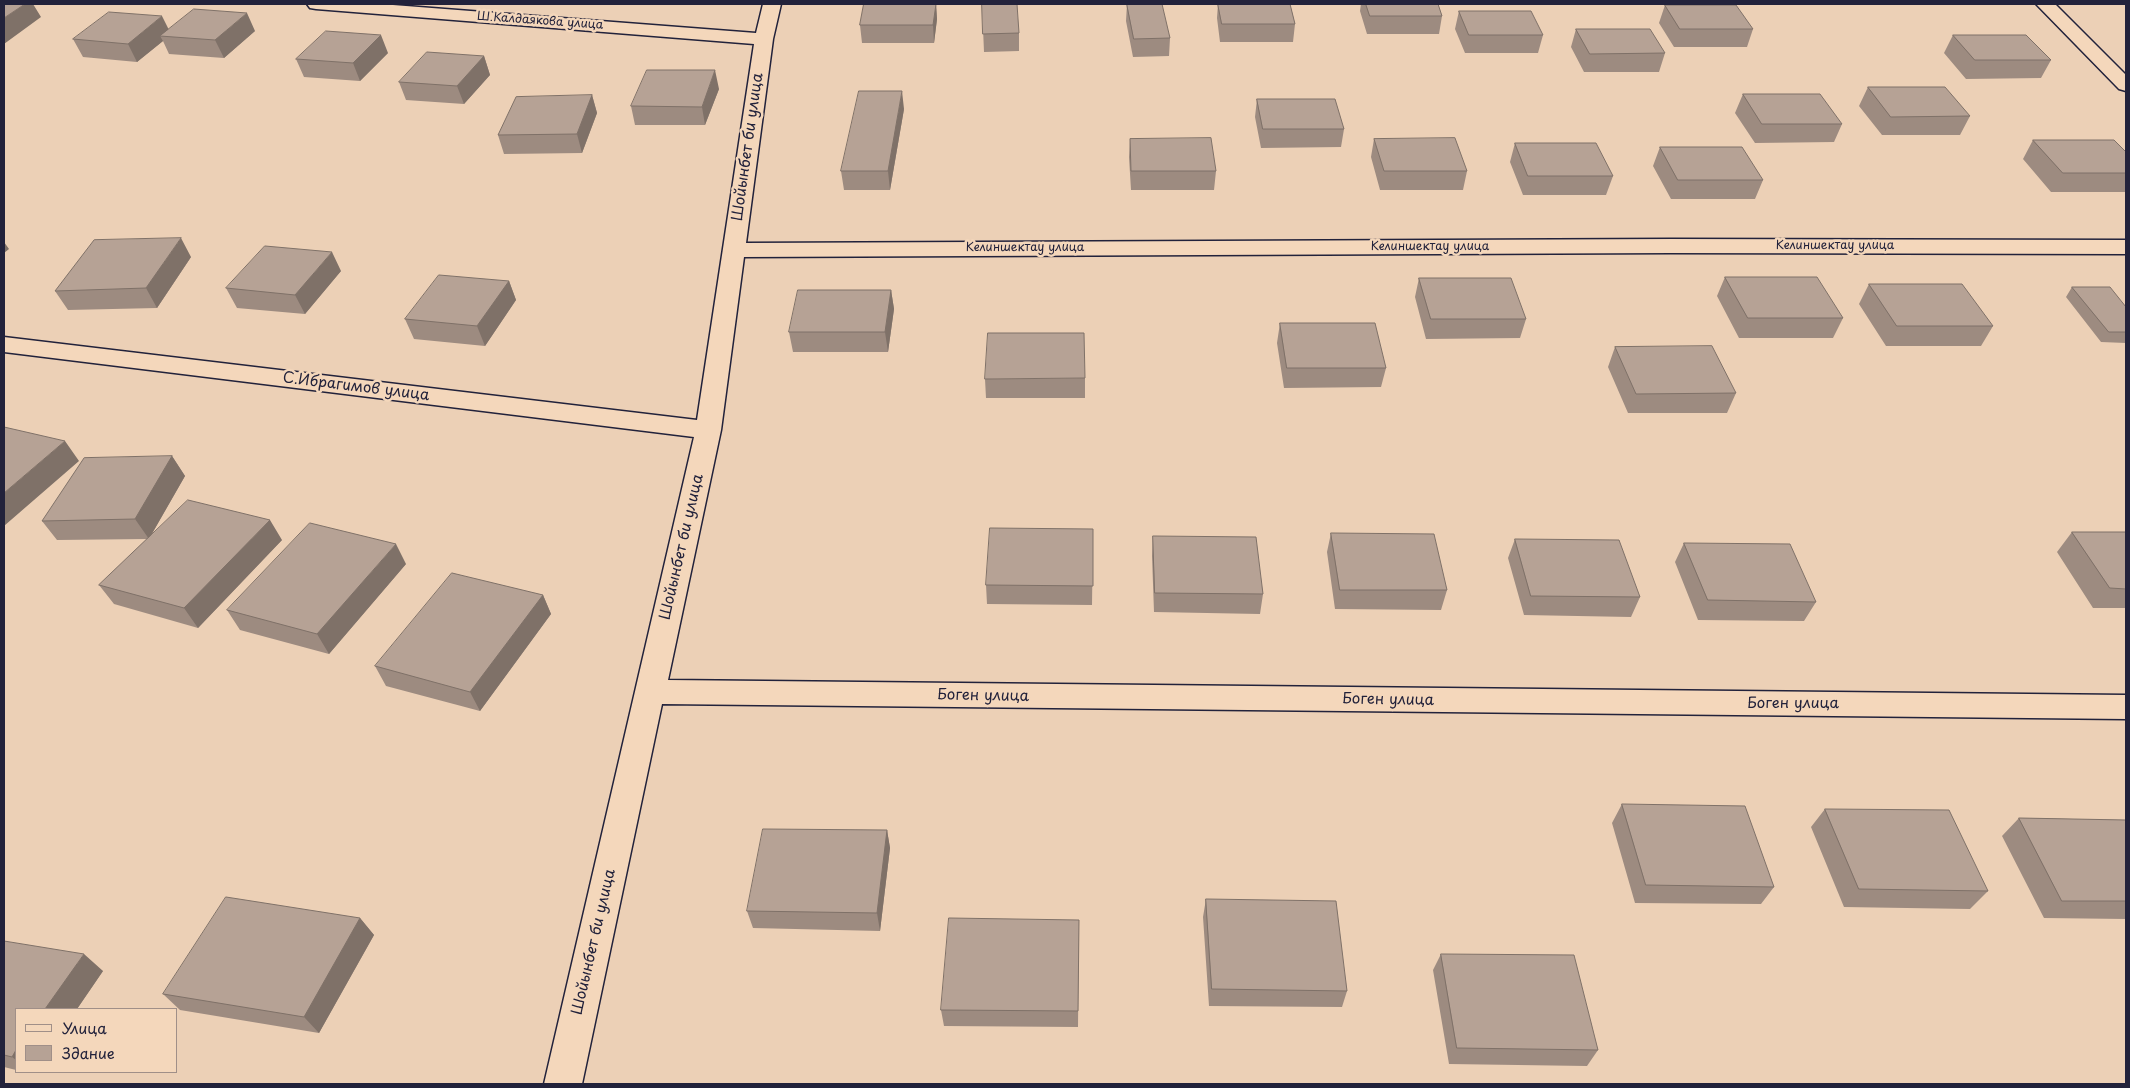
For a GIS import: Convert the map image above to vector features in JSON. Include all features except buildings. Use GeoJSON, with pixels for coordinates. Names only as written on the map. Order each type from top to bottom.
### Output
{"type":"FeatureCollection","features":[{"type":"Feature","properties":{"kind":"street","name":"Ш.Калдаякова улица"},"geometry":{"type":"LineString","coordinates":[[316,4],[764,39]]}},
{"type":"Feature","properties":{"kind":"street","name":"Шойынбет би улица"},"geometry":{"type":"LineString","coordinates":[[563,1084],[708,430],[764,39],[772,4]]}},
{"type":"Feature","properties":{"kind":"street"},"geometry":{"type":"LineString","coordinates":[[2045,4],[2126,85]]}},
{"type":"Feature","properties":{"kind":"street","name":"Келиншектау улица"},"geometry":{"type":"LineString","coordinates":[[734,250],[1651,246],[2126,247]]}},
{"type":"Feature","properties":{"kind":"street","name":"С.Ибрагимов улица"},"geometry":{"type":"LineString","coordinates":[[4,344],[708,430]]}},
{"type":"Feature","properties":{"kind":"street","name":"Боген улица"},"geometry":{"type":"LineString","coordinates":[[650,692],[1632,703],[2126,706]]}}]}
